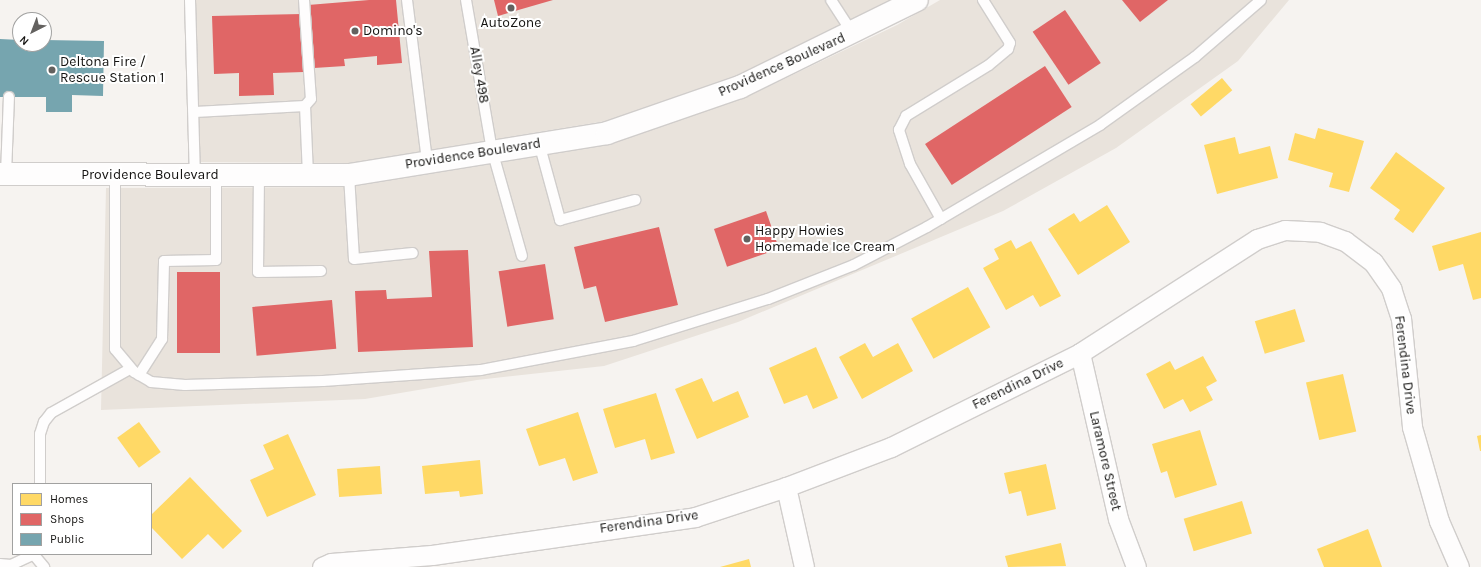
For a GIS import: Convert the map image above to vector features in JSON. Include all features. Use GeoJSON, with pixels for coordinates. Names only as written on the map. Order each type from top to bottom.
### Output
{"type":"FeatureCollection","features":[{"type":"Feature","properties":{"kind":"main road","name":"Providence Boulevard"},"geometry":{"type":"LineString","coordinates":[[3,174],[115,176],[195,174],[349,175],[492,150],[607,133],[726,92],[853,34],[917,0]]}},
{"type":"Feature","properties":{"kind":"street","name":"Ferendina Drive"},"geometry":{"type":"LineString","coordinates":[[322,567],[331,563],[432,555],[695,517],[786,487],[891,447],[1080,353],[1257,239],[1285,230],[1320,232],[1345,241],[1373,262],[1391,288],[1400,318],[1412,427],[1439,521],[1459,567]]}},
{"type":"Feature","properties":{"kind":"street","name":"Laramore Street"},"geometry":{"type":"LineString","coordinates":[[1080,353],[1118,518],[1136,567]]}},
{"type":"Feature","properties":{"kind":"street"},"geometry":{"type":"LineString","coordinates":[[786,487],[804,567]]}},
{"type":"Feature","properties":{"kind":"lane"},"geometry":{"type":"LineString","coordinates":[[190,0],[195,112],[195,174]]}},
{"type":"Feature","properties":{"kind":"lane"},"geometry":{"type":"LineString","coordinates":[[304,0],[311,99],[305,106],[308,175]]}},
{"type":"Feature","properties":{"kind":"lane"},"geometry":{"type":"LineString","coordinates":[[407,0],[427,161]]}},
{"type":"Feature","properties":{"kind":"lane","name":"Alley 498"},"geometry":{"type":"LineString","coordinates":[[466,0],[492,150],[522,256]]}},
{"type":"Feature","properties":{"kind":"lane"},"geometry":{"type":"LineString","coordinates":[[831,0],[853,34]]}},
{"type":"Feature","properties":{"kind":"lane"},"geometry":{"type":"LineString","coordinates":[[941,219],[910,164],[899,130],[906,116],[989,65],[1008,49],[1010,43],[983,0]]}},
{"type":"Feature","properties":{"kind":"lane"},"geometry":{"type":"LineString","coordinates":[[115,176],[115,349],[135,372],[151,382],[185,385],[395,378],[481,370],[626,342],[768,300],[854,265],[941,219],[1100,125],[1195,57],[1261,0]]}},
{"type":"Feature","properties":{"kind":"lane"},"geometry":{"type":"LineString","coordinates":[[3,174],[10,97]]}},
{"type":"Feature","properties":{"kind":"lane"},"geometry":{"type":"LineString","coordinates":[[195,112],[305,106]]}},
{"type":"Feature","properties":{"kind":"lane"},"geometry":{"type":"LineString","coordinates":[[539,143],[560,220],[635,200]]}},
{"type":"Feature","properties":{"kind":"lane"},"geometry":{"type":"LineString","coordinates":[[40,483],[40,434],[44,422],[51,413],[135,372],[162,339],[164,261],[216,260],[216,174]]}},
{"type":"Feature","properties":{"kind":"lane"},"geometry":{"type":"LineString","coordinates":[[259,175],[258,272],[321,271]]}},
{"type":"Feature","properties":{"kind":"lane"},"geometry":{"type":"LineString","coordinates":[[349,175],[354,258],[413,253]]}},
{"type":"Feature","properties":{"kind":"lane"},"geometry":{"type":"LineString","coordinates":[[0,564],[12,565],[34,555],[44,567]]}},
{"type":"Feature","properties":{"kind":"shaded area"},"geometry":{"type":"Polygon","coordinates":[[[194,0],[895,0],[737,75],[606,121],[350,163],[195,162],[194,0]]]}},
{"type":"Feature","properties":{"kind":"shaded area"},"geometry":{"type":"Polygon","coordinates":[[[940,0],[1289,0],[1238,61],[1116,148],[1003,211],[738,322],[604,366],[477,380],[365,399],[101,410],[106,188],[350,187],[608,145],[744,98],[897,25],[940,0]]]}},
{"type":"Feature","properties":{"kind":"building: Homes"},"geometry":{"type":"Polygon","coordinates":[[[1222,78],[1232,90],[1201,117],[1191,104],[1222,78]]]}},
{"type":"Feature","properties":{"kind":"building: Homes"},"geometry":{"type":"Polygon","coordinates":[[[1318,128],[1364,141],[1349,192],[1329,187],[1333,173],[1288,160],[1295,133],[1315,139],[1318,128]]]}},
{"type":"Feature","properties":{"kind":"building: Homes"},"geometry":{"type":"Polygon","coordinates":[[[1235,137],[1239,154],[1270,146],[1278,178],[1217,194],[1204,145],[1235,137]]]}},
{"type":"Feature","properties":{"kind":"building: Homes"},"geometry":{"type":"Polygon","coordinates":[[[1396,152],[1445,188],[1413,233],[1394,219],[1400,210],[1370,188],[1396,152]]]}},
{"type":"Feature","properties":{"kind":"building: Homes"},"geometry":{"type":"Polygon","coordinates":[[[1107,205],[1130,242],[1078,275],[1048,229],[1074,213],[1080,222],[1107,205]]]}},
{"type":"Feature","properties":{"kind":"building: Homes"},"geometry":{"type":"Polygon","coordinates":[[[1481,232],[1481,298],[1473,300],[1463,264],[1439,271],[1432,246],[1481,232]]]}},
{"type":"Feature","properties":{"kind":"building: Homes"},"geometry":{"type":"Polygon","coordinates":[[[1011,240],[1016,249],[1031,241],[1061,296],[1040,307],[1033,295],[1006,310],[983,268],[999,259],[994,249],[1011,240]]]}},
{"type":"Feature","properties":{"kind":"building: Homes"},"geometry":{"type":"Polygon","coordinates":[[[968,287],[990,327],[933,359],[911,319],[968,287]]]}},
{"type":"Feature","properties":{"kind":"building: Homes"},"geometry":{"type":"Polygon","coordinates":[[[1295,309],[1305,342],[1265,354],[1255,321],[1295,309]]]}},
{"type":"Feature","properties":{"kind":"building: Homes"},"geometry":{"type":"Polygon","coordinates":[[[865,343],[873,357],[898,343],[913,371],[862,399],[839,357],[865,343]]]}},
{"type":"Feature","properties":{"kind":"building: Homes"},"geometry":{"type":"Polygon","coordinates":[[[816,347],[838,398],[813,409],[807,395],[784,404],[769,368],[816,347]]]}},
{"type":"Feature","properties":{"kind":"building: Homes"},"geometry":{"type":"Polygon","coordinates":[[[1203,356],[1217,381],[1206,387],[1213,400],[1190,412],[1183,399],[1164,409],[1146,374],[1170,361],[1175,370],[1203,356]]]}},
{"type":"Feature","properties":{"kind":"building: Homes"},"geometry":{"type":"Polygon","coordinates":[[[1343,374],[1356,431],[1319,440],[1306,383],[1343,374]]]}},
{"type":"Feature","properties":{"kind":"building: Homes"},"geometry":{"type":"Polygon","coordinates":[[[702,378],[713,402],[738,391],[749,417],[697,439],[675,389],[702,378]]]}},
{"type":"Feature","properties":{"kind":"building: Homes"},"geometry":{"type":"Polygon","coordinates":[[[656,393],[675,453],[651,460],[645,439],[615,448],[603,409],[656,393]]]}},
{"type":"Feature","properties":{"kind":"building: Homes"},"geometry":{"type":"Polygon","coordinates":[[[578,412],[598,473],[573,481],[565,458],[539,466],[526,429],[578,412]]]}},
{"type":"Feature","properties":{"kind":"building: Homes"},"geometry":{"type":"Polygon","coordinates":[[[139,422],[161,452],[139,468],[117,438],[139,422]]]}},
{"type":"Feature","properties":{"kind":"building: Homes"},"geometry":{"type":"Polygon","coordinates":[[[1200,430],[1217,485],[1175,498],[1167,471],[1161,473],[1152,444],[1200,430]]]}},
{"type":"Feature","properties":{"kind":"building: Homes"},"geometry":{"type":"Polygon","coordinates":[[[288,434],[316,495],[267,517],[250,480],[274,469],[263,445],[288,434]]]}},
{"type":"Feature","properties":{"kind":"building: Homes"},"geometry":{"type":"Polygon","coordinates":[[[1481,435],[1481,451],[1480,451],[1477,436],[1481,435]]]}},
{"type":"Feature","properties":{"kind":"building: Homes"},"geometry":{"type":"Polygon","coordinates":[[[480,460],[483,494],[460,497],[459,491],[425,494],[422,466],[480,460]]]}},
{"type":"Feature","properties":{"kind":"building: Homes"},"geometry":{"type":"Polygon","coordinates":[[[1046,464],[1056,509],[1027,516],[1021,491],[1009,494],[1004,473],[1046,464]]]}},
{"type":"Feature","properties":{"kind":"building: Homes"},"geometry":{"type":"Polygon","coordinates":[[[380,466],[382,494],[339,497],[337,469],[380,466]]]}},
{"type":"Feature","properties":{"kind":"building: Homes"},"geometry":{"type":"Polygon","coordinates":[[[190,477],[242,531],[223,549],[208,534],[182,559],[152,528],[152,514],[190,477]]]}},
{"type":"Feature","properties":{"kind":"building: Homes"},"geometry":{"type":"Polygon","coordinates":[[[1242,501],[1252,534],[1194,551],[1184,519],[1242,501]]]}},
{"type":"Feature","properties":{"kind":"building: Homes"},"geometry":{"type":"Polygon","coordinates":[[[1368,529],[1382,567],[1324,567],[1317,549],[1368,529]]]}},
{"type":"Feature","properties":{"kind":"building: Homes"},"geometry":{"type":"Polygon","coordinates":[[[1061,543],[1066,566],[1008,567],[1005,556],[1061,543]]]}},
{"type":"Feature","properties":{"kind":"building: Homes"},"geometry":{"type":"Polygon","coordinates":[[[749,559],[751,567],[720,567],[749,559]]]}},
{"type":"Feature","properties":{"kind":"building: Shops","name":"Domino's"},"geometry":{"type":"Polygon","coordinates":[[[369,0],[396,0],[402,63],[377,65],[377,56],[344,59],[345,66],[314,68],[308,5],[369,0]]]}},
{"type":"Feature","properties":{"kind":"building: Shops","name":"AutoZone"},"geometry":{"type":"Polygon","coordinates":[[[494,0],[553,0],[498,16],[494,0]]]}},
{"type":"Feature","properties":{"kind":"building: Shops"},"geometry":{"type":"Polygon","coordinates":[[[1122,0],[1168,0],[1140,22],[1122,0]]]}},
{"type":"Feature","properties":{"kind":"building: Shops"},"geometry":{"type":"Polygon","coordinates":[[[1065,10],[1101,63],[1068,85],[1033,32],[1065,10]]]}},
{"type":"Feature","properties":{"kind":"building: Shops"},"geometry":{"type":"Polygon","coordinates":[[[302,14],[304,72],[273,73],[274,95],[239,96],[239,73],[214,74],[212,16],[302,14]]]}},
{"type":"Feature","properties":{"kind":"building: Shops"},"geometry":{"type":"Polygon","coordinates":[[[1045,66],[1072,107],[952,185],[925,144],[1045,66]]]}},
{"type":"Feature","properties":{"kind":"building: Shops","name":"Happy Howies Homemade Ice Cream"},"geometry":{"type":"Polygon","coordinates":[[[766,211],[779,249],[727,267],[714,229],[766,211]]]}},
{"type":"Feature","properties":{"kind":"building: Shops"},"geometry":{"type":"Polygon","coordinates":[[[659,227],[678,305],[605,322],[596,286],[584,289],[574,247],[659,227]]]}},
{"type":"Feature","properties":{"kind":"building: Shops"},"geometry":{"type":"Polygon","coordinates":[[[468,250],[473,347],[358,352],[355,291],[386,290],[387,299],[432,297],[429,251],[468,250]]]}},
{"type":"Feature","properties":{"kind":"building: Shops"},"geometry":{"type":"Polygon","coordinates":[[[545,264],[554,319],[507,327],[499,271],[545,264]]]}},
{"type":"Feature","properties":{"kind":"building: Shops"},"geometry":{"type":"Polygon","coordinates":[[[177,272],[220,272],[220,353],[177,353],[177,272]]]}},
{"type":"Feature","properties":{"kind":"building: Shops"},"geometry":{"type":"Polygon","coordinates":[[[332,300],[336,349],[257,356],[252,307],[332,300]]]}},
{"type":"Feature","properties":{"kind":"building: Public","name":"Deltona Fire / Rescue Station 1"},"geometry":{"type":"Polygon","coordinates":[[[0,39],[12,40],[12,52],[52,52],[52,40],[104,41],[103,96],[72,95],[72,112],[46,112],[46,97],[0,97],[0,39]]]}},
{"type":"Feature","properties":{"kind":"place","name":"AutoZone"},"geometry":{"type":"Point","coordinates":[511,8]}},
{"type":"Feature","properties":{"kind":"place","name":"Domino's"},"geometry":{"type":"Point","coordinates":[355,31]}},
{"type":"Feature","properties":{"kind":"place","name":"Deltona Fire / Rescue Station 1"},"geometry":{"type":"Point","coordinates":[52,70]}},
{"type":"Feature","properties":{"kind":"place","name":"Happy Howies Homemade Ice Cream"},"geometry":{"type":"Point","coordinates":[747,239]}}]}
